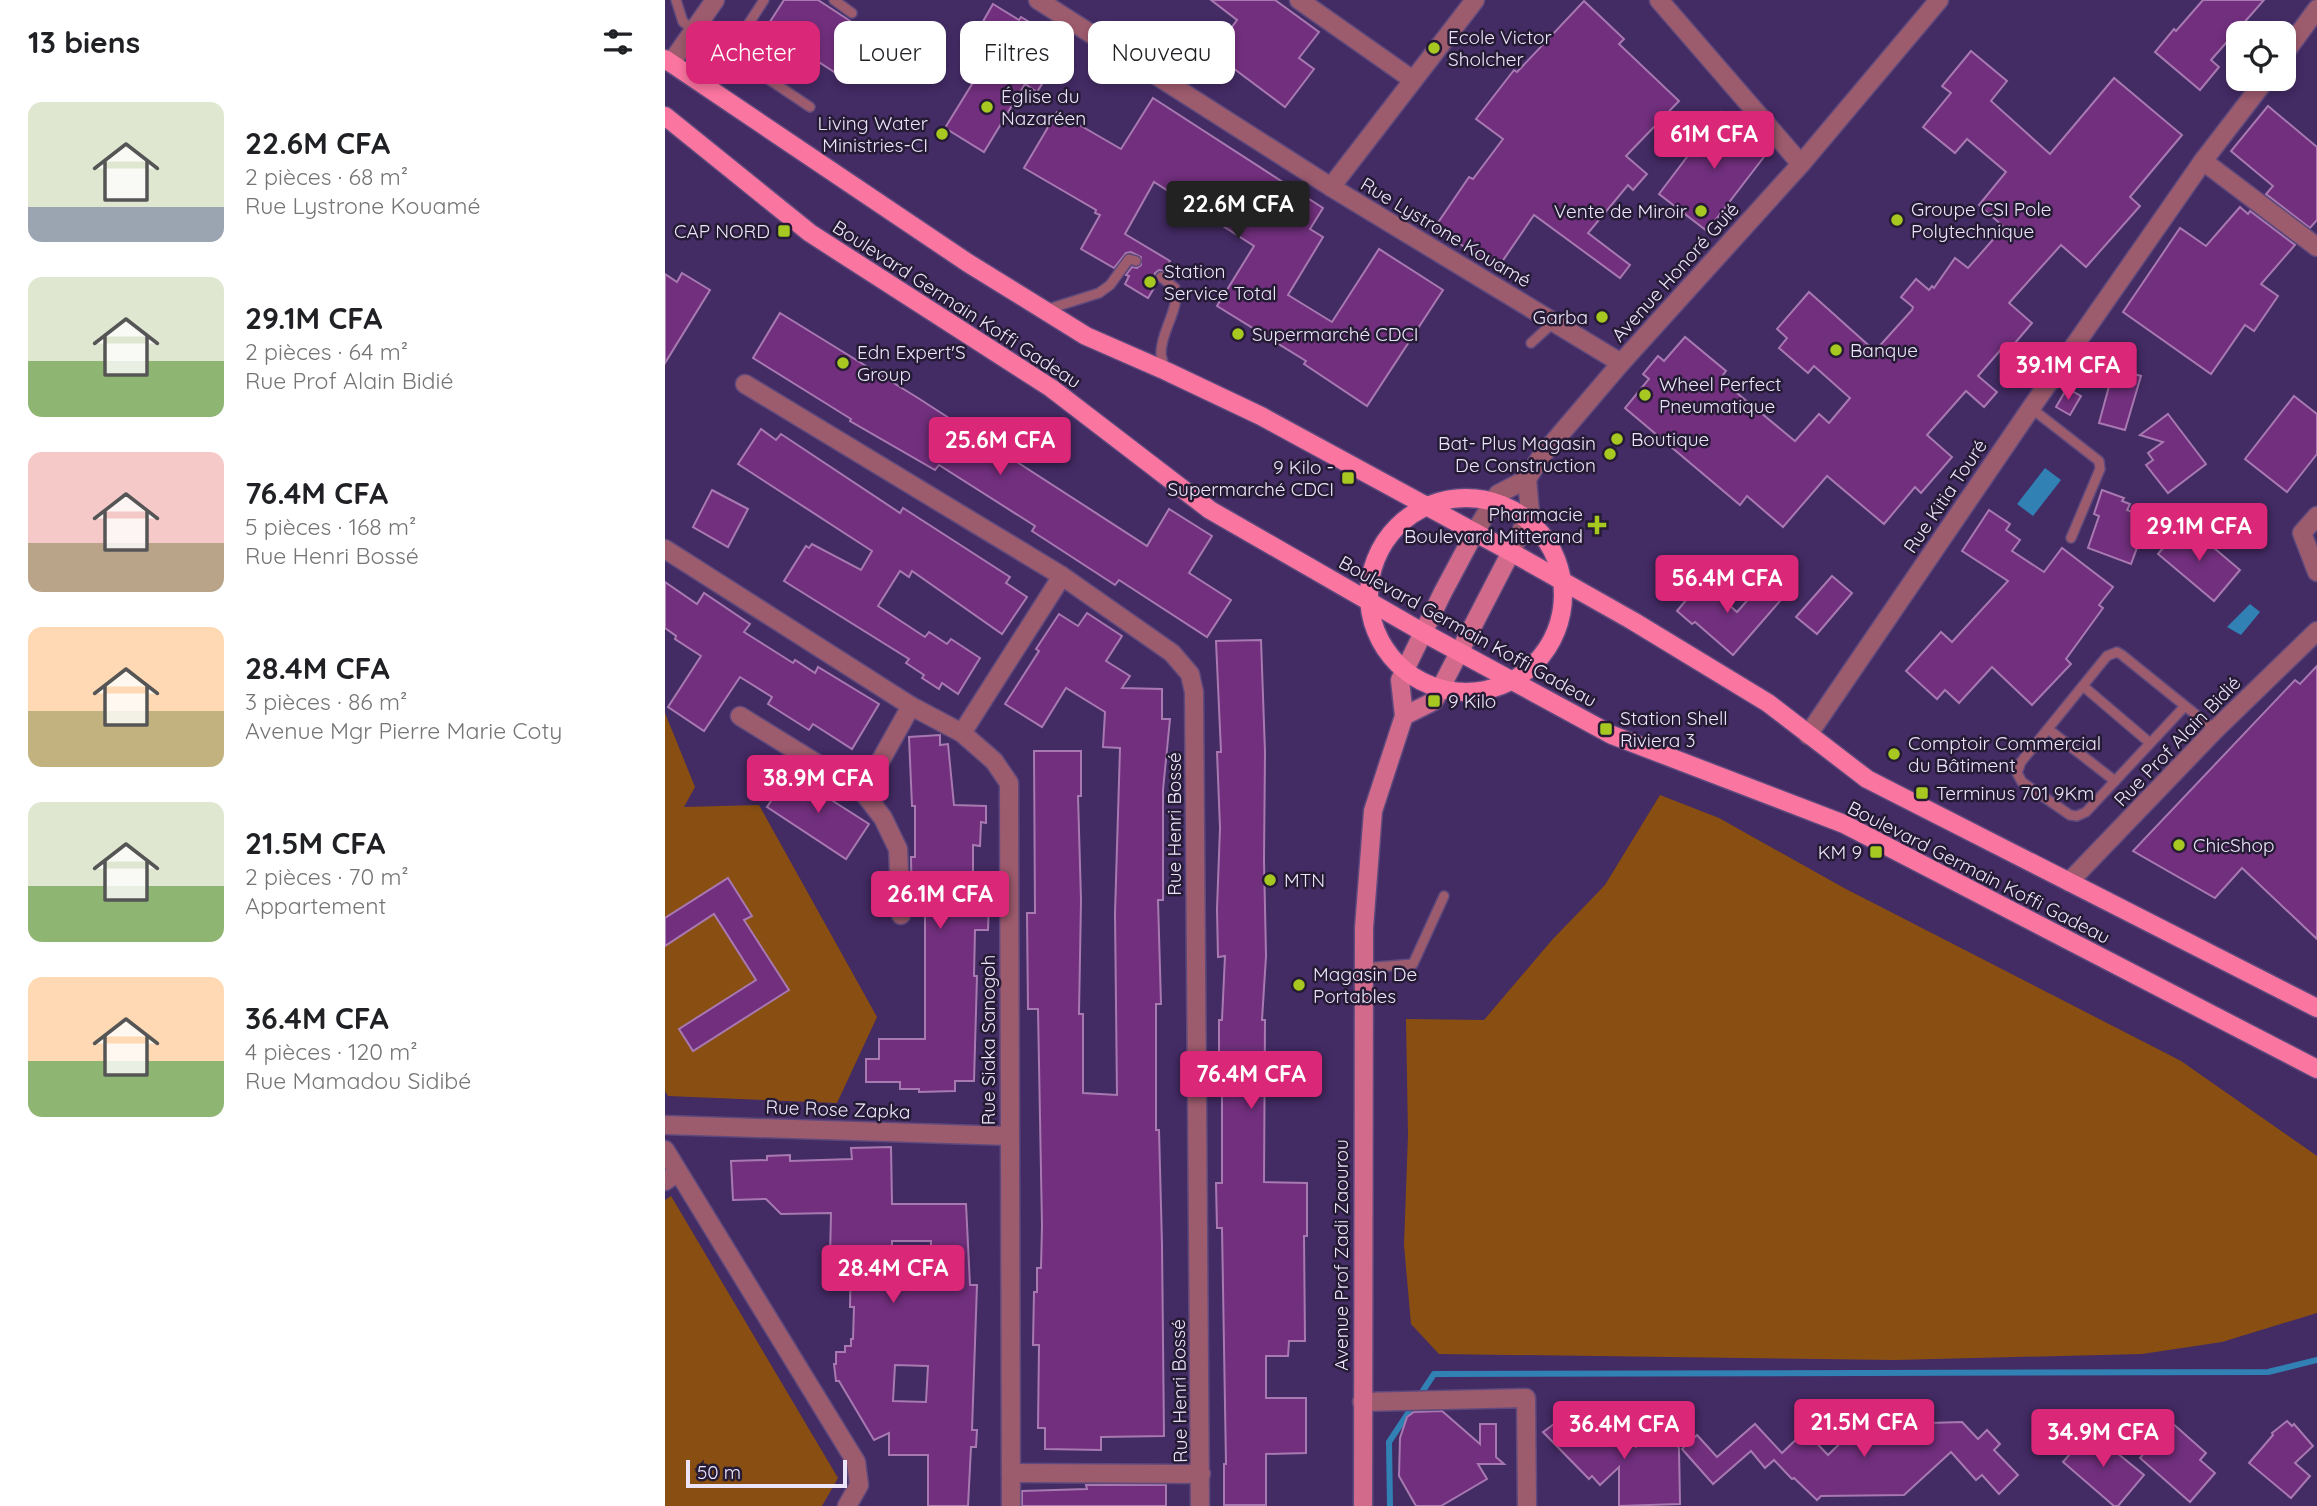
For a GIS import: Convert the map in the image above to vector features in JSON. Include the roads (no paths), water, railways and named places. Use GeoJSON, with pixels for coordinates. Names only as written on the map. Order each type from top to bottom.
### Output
{"type":"FeatureCollection","features":[{"type":"Feature","properties":{"kind":"main road","name":"Boulevard Germain Koffi Gadeau"},"geometry":{"type":"LineString","coordinates":[[668,61],[1041,311],[1086,336],[1261,416],[1563,581],[1767,703],[1867,779],[2317,1008]]}},
{"type":"Feature","properties":{"kind":"main road","name":"Boulevard Germain Koffi Gadeau"},"geometry":{"type":"LineString","coordinates":[[665,116],[810,233],[1051,388],[1210,510],[1424,633],[1612,735],[1844,824],[2317,1069]]}},
{"type":"Feature","properties":{"kind":"main road"},"geometry":{"type":"LineString","coordinates":[[1455,498],[1494,502],[1527,519],[1551,550],[1563,581],[1560,621],[1543,655],[1513,682],[1479,692],[1440,689],[1423,684],[1404,671],[1381,642],[1373,625],[1369,601],[1372,568],[1384,541],[1403,520],[1427,506],[1455,498]]}},
{"type":"Feature","properties":{"kind":"main road"},"geometry":{"type":"LineString","coordinates":[[1475,532],[1400,680],[1404,716],[1433,701],[1511,552]]}},
{"type":"Feature","properties":{"kind":"main road","name":"Avenue Prof Zadi Zaourou"},"geometry":{"type":"LineString","coordinates":[[1363,1506],[1364,928],[1373,811],[1404,716]]}},
{"type":"Feature","properties":{"kind":"street","name":"Rue Lystrone Kouamé"},"geometry":{"type":"LineString","coordinates":[[1038,0],[1331,187],[1621,363]]}},
{"type":"Feature","properties":{"kind":"street"},"geometry":{"type":"LineString","coordinates":[[1299,0],[1413,80]]}},
{"type":"Feature","properties":{"kind":"street"},"geometry":{"type":"LineString","coordinates":[[1331,187],[1475,0]]}},
{"type":"Feature","properties":{"kind":"street"},"geometry":{"type":"LineString","coordinates":[[1659,0],[1801,164]]}},
{"type":"Feature","properties":{"kind":"street","name":"Avenue Honoré Guié"},"geometry":{"type":"LineString","coordinates":[[1475,532],[1498,495],[1527,479],[1540,458],[1621,363],[1801,164],[1939,0]]}},
{"type":"Feature","properties":{"kind":"street"},"geometry":{"type":"LineString","coordinates":[[668,61],[707,2]]}},
{"type":"Feature","properties":{"kind":"street"},"geometry":{"type":"LineString","coordinates":[[2296,38],[2317,9]]}},
{"type":"Feature","properties":{"kind":"street","name":"Rue Kitia Touré"},"geometry":{"type":"LineString","coordinates":[[1808,734],[2203,161],[2257,91]]}},
{"type":"Feature","properties":{"kind":"street"},"geometry":{"type":"LineString","coordinates":[[2203,161],[2317,247]]}},
{"type":"Feature","properties":{"kind":"street","name":"Rue Henri Bossé"},"geometry":{"type":"LineString","coordinates":[[745,384],[1062,576],[1173,653],[1190,674],[1194,692],[1201,1506]]}},
{"type":"Feature","properties":{"kind":"street"},"geometry":{"type":"LineString","coordinates":[[1511,552],[1530,513],[1527,479]]}},
{"type":"Feature","properties":{"kind":"street"},"geometry":{"type":"LineString","coordinates":[[2317,516],[2302,533],[2317,572]]}},
{"type":"Feature","properties":{"kind":"street","name":"Rue Siaka Sanogoh"},"geometry":{"type":"LineString","coordinates":[[665,550],[911,706],[962,733],[994,761],[1009,783],[1011,1506]]}},
{"type":"Feature","properties":{"kind":"street"},"geometry":{"type":"LineString","coordinates":[[962,733],[1062,576]]}},
{"type":"Feature","properties":{"kind":"street","name":"Rue Prof Alain Bidié"},"geometry":{"type":"LineString","coordinates":[[2069,882],[2215,730],[2317,631]]}},
{"type":"Feature","properties":{"kind":"street"},"geometry":{"type":"LineString","coordinates":[[863,792],[911,706]]}},
{"type":"Feature","properties":{"kind":"street"},"geometry":{"type":"LineString","coordinates":[[740,716],[863,792],[883,818],[898,849],[901,915]]}},
{"type":"Feature","properties":{"kind":"street","name":"Rue Rose Zapka"},"geometry":{"type":"LineString","coordinates":[[665,1125],[1009,1136]]}},
{"type":"Feature","properties":{"kind":"street"},"geometry":{"type":"LineString","coordinates":[[665,1150],[672,1177],[856,1462],[859,1485],[847,1506]]}},
{"type":"Feature","properties":{"kind":"street"},"geometry":{"type":"LineString","coordinates":[[1362,1402],[1526,1398],[1527,1506]]}},
{"type":"Feature","properties":{"kind":"street"},"geometry":{"type":"LineString","coordinates":[[1011,1473],[1201,1474]]}},
{"type":"Feature","properties":{"kind":"lane"},"geometry":{"type":"LineString","coordinates":[[676,0],[686,24]]}},
{"type":"Feature","properties":{"kind":"lane"},"geometry":{"type":"LineString","coordinates":[[750,21],[764,0]]}},
{"type":"Feature","properties":{"kind":"lane"},"geometry":{"type":"LineString","coordinates":[[834,0],[852,13]]}},
{"type":"Feature","properties":{"kind":"lane"},"geometry":{"type":"LineString","coordinates":[[775,84],[810,107]]}},
{"type":"Feature","properties":{"kind":"lane"},"geometry":{"type":"LineString","coordinates":[[1041,311],[1099,293],[1110,285],[1129,259],[1136,261]]}},
{"type":"Feature","properties":{"kind":"lane"},"geometry":{"type":"LineString","coordinates":[[1161,277],[1175,288],[1177,294],[1160,354],[1165,371]]}},
{"type":"Feature","properties":{"kind":"lane"},"geometry":{"type":"LineString","coordinates":[[1531,343],[1554,322]]}},
{"type":"Feature","properties":{"kind":"lane"},"geometry":{"type":"LineString","coordinates":[[2031,408],[2099,461],[2100,469],[2071,538]]}},
{"type":"Feature","properties":{"kind":"lane"},"geometry":{"type":"LineString","coordinates":[[2185,706],[2086,812],[2077,816],[2070,815],[2022,782],[2017,773],[2021,762],[2107,656],[2117,652],[2185,706],[2215,730]]}},
{"type":"Feature","properties":{"kind":"lane"},"geometry":{"type":"LineString","coordinates":[[2083,686],[2150,743]]}},
{"type":"Feature","properties":{"kind":"lane"},"geometry":{"type":"LineString","coordinates":[[2048,729],[2115,781]]}},
{"type":"Feature","properties":{"kind":"lane"},"geometry":{"type":"LineString","coordinates":[[1364,968],[1413,964],[1444,896]]}},
{"type":"Feature","properties":{"kind":"water"},"geometry":{"type":"Polygon","coordinates":[[[2045,468],[2061,480],[2033,516],[2017,504],[2045,468]]]}},
{"type":"Feature","properties":{"kind":"water"},"geometry":{"type":"Polygon","coordinates":[[[2250,604],[2260,612],[2241,635],[2227,627],[2250,604]]]}},
{"type":"Feature","properties":{"kind":"waterway"},"geometry":{"type":"LineString","coordinates":[[1390,1506],[1389,1442],[1434,1374],[2268,1372],[2317,1360]]}},
{"type":"Feature","properties":{"kind":"place","name":"Ecole Victor Sholcher"},"geometry":{"type":"Point","coordinates":[1434,48]}},
{"type":"Feature","properties":{"kind":"place","name":"Église du Nazaréen"},"geometry":{"type":"Point","coordinates":[987,107]}},
{"type":"Feature","properties":{"kind":"place","name":"Living Water Ministries-CI"},"geometry":{"type":"Point","coordinates":[942,134]}},
{"type":"Feature","properties":{"kind":"place","name":"Vente de Miroir"},"geometry":{"type":"Point","coordinates":[1701,211]}},
{"type":"Feature","properties":{"kind":"place","name":"Groupe CSI Pole Polytechnique"},"geometry":{"type":"Point","coordinates":[1897,220]}},
{"type":"Feature","properties":{"kind":"place","name":"CAP NORD"},"geometry":{"type":"Point","coordinates":[784,231]}},
{"type":"Feature","properties":{"kind":"place","name":"Station Service Total"},"geometry":{"type":"Point","coordinates":[1150,282]}},
{"type":"Feature","properties":{"kind":"place","name":"Garba"},"geometry":{"type":"Point","coordinates":[1602,317]}},
{"type":"Feature","properties":{"kind":"place","name":"Supermarché CDCI"},"geometry":{"type":"Point","coordinates":[1238,334]}},
{"type":"Feature","properties":{"kind":"place","name":"Banque"},"geometry":{"type":"Point","coordinates":[1836,350]}},
{"type":"Feature","properties":{"kind":"place","name":"Edn Expert'S Group"},"geometry":{"type":"Point","coordinates":[843,363]}},
{"type":"Feature","properties":{"kind":"place","name":"Wheel Perfect Pneumatique"},"geometry":{"type":"Point","coordinates":[1645,395]}},
{"type":"Feature","properties":{"kind":"place","name":"Boutique"},"geometry":{"type":"Point","coordinates":[1617,439]}},
{"type":"Feature","properties":{"kind":"place","name":"Bat- Plus Magasin De Construction"},"geometry":{"type":"Point","coordinates":[1610,454]}},
{"type":"Feature","properties":{"kind":"place","name":"9 Kilo - Supermarché CDCI"},"geometry":{"type":"Point","coordinates":[1348,478]}},
{"type":"Feature","properties":{"kind":"place","name":"Pharmacie Boulevard Mitterand"},"geometry":{"type":"Point","coordinates":[1597,525]}},
{"type":"Feature","properties":{"kind":"place","name":"9 Kilo"},"geometry":{"type":"Point","coordinates":[1434,701]}},
{"type":"Feature","properties":{"kind":"place","name":"Station Shell Riviera 3"},"geometry":{"type":"Point","coordinates":[1606,729]}},
{"type":"Feature","properties":{"kind":"place","name":"Comptoir Commercial du Bâtiment"},"geometry":{"type":"Point","coordinates":[1894,754]}},
{"type":"Feature","properties":{"kind":"place","name":"Terminus 701 9Km"},"geometry":{"type":"Point","coordinates":[1922,793]}},
{"type":"Feature","properties":{"kind":"place","name":"ChicShop"},"geometry":{"type":"Point","coordinates":[2179,845]}},
{"type":"Feature","properties":{"kind":"place","name":"KM 9"},"geometry":{"type":"Point","coordinates":[1876,852]}},
{"type":"Feature","properties":{"kind":"place","name":"MTN"},"geometry":{"type":"Point","coordinates":[1270,880]}},
{"type":"Feature","properties":{"kind":"place","name":"Magasin De Portables"},"geometry":{"type":"Point","coordinates":[1299,985]}}]}
